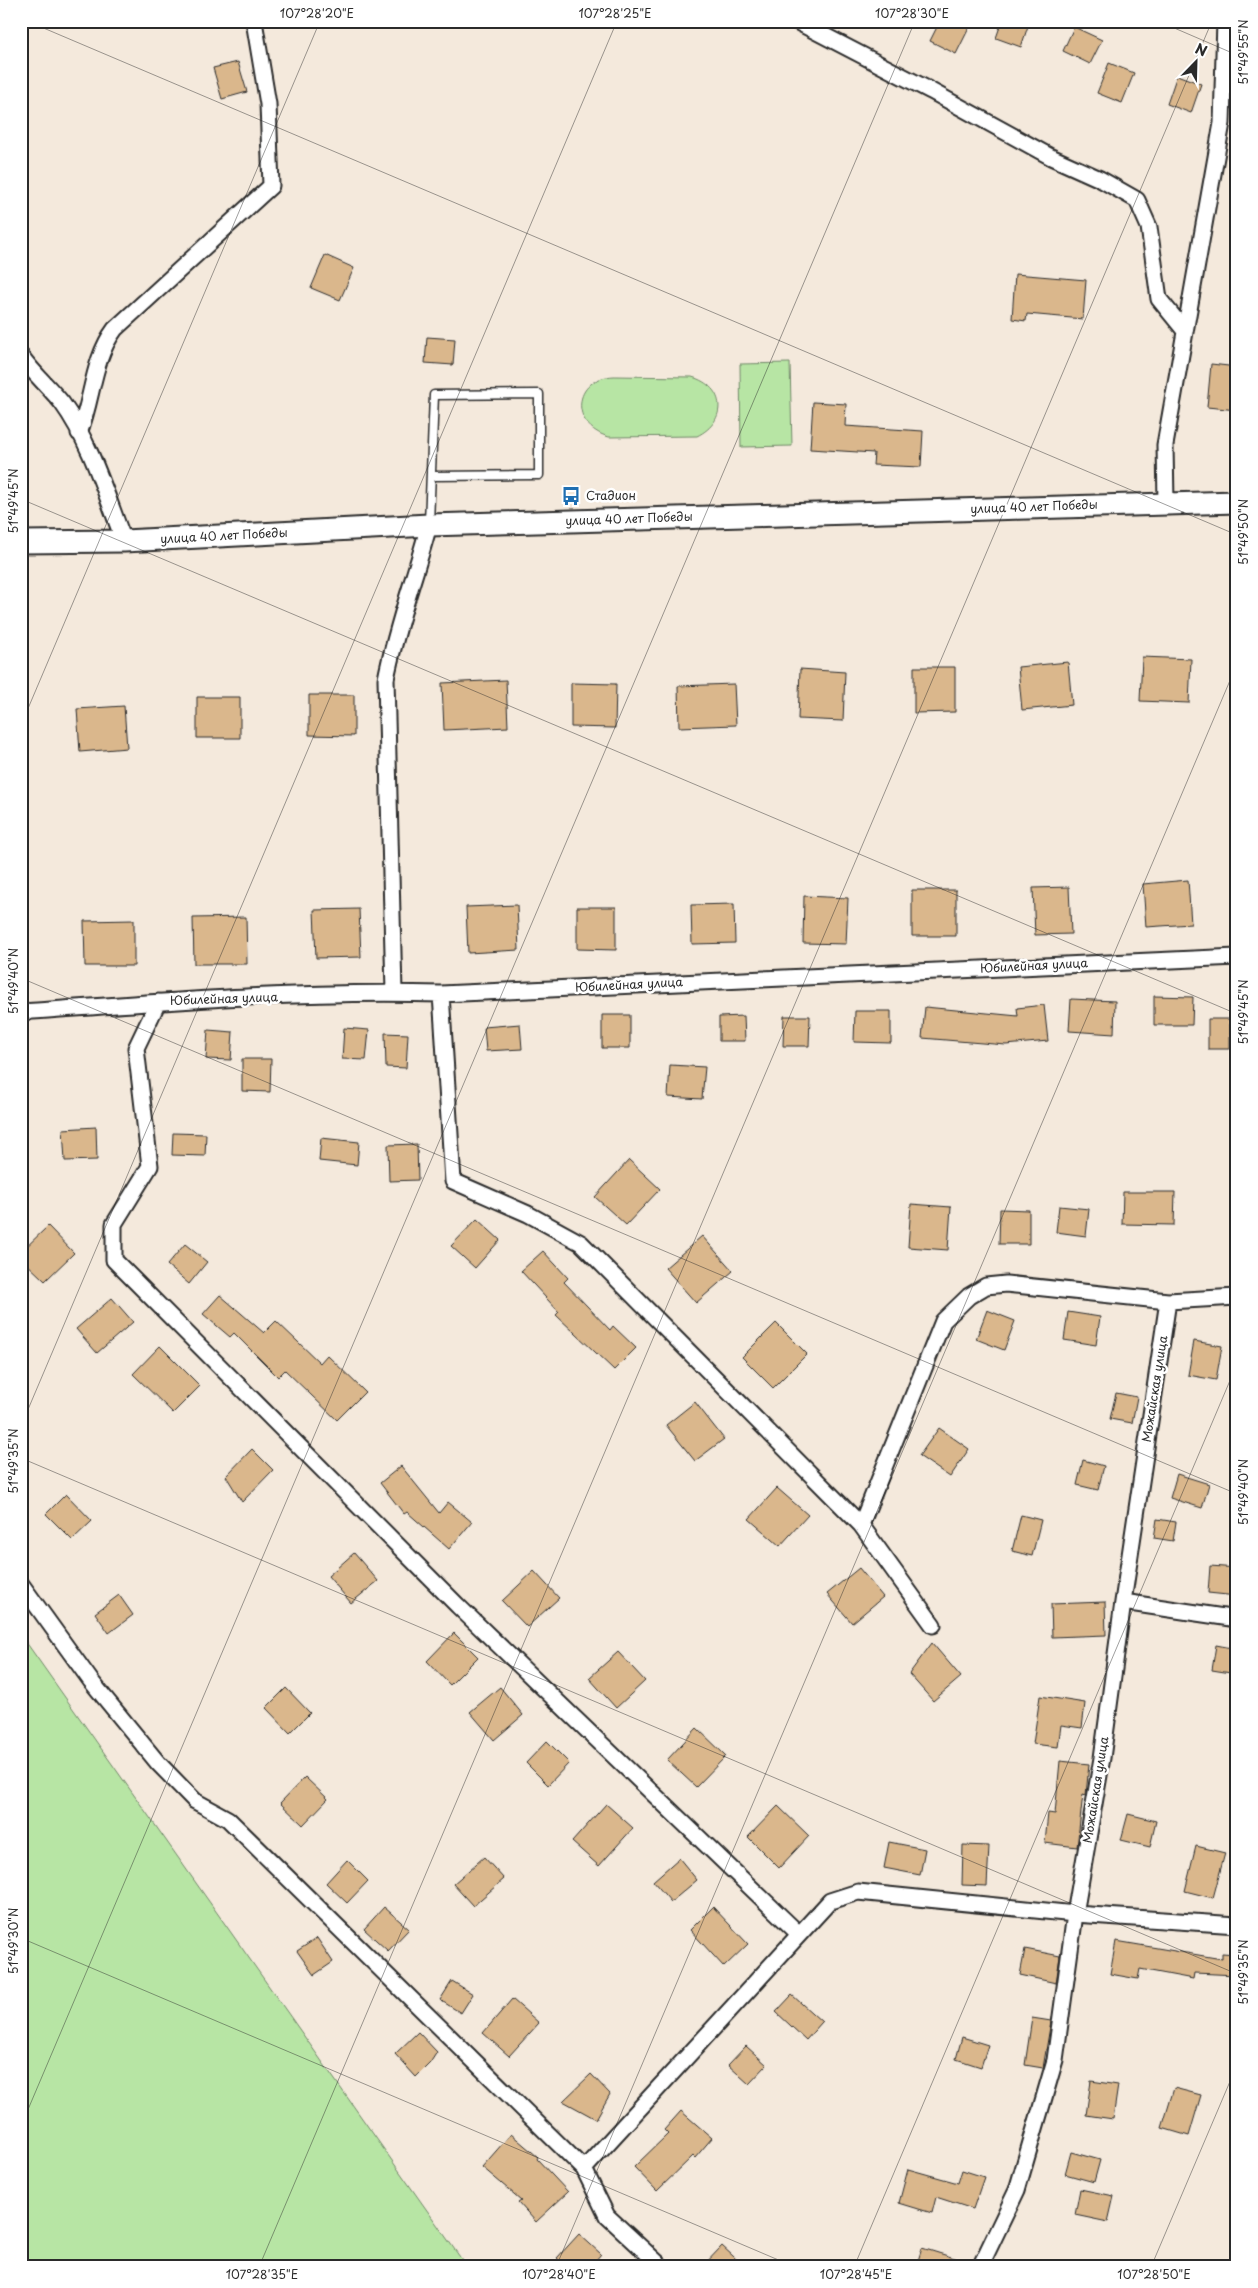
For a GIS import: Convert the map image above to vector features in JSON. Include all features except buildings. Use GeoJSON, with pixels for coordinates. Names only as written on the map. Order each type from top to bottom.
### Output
{"type":"FeatureCollection","features":[{"type":"Feature","properties":{"kind":"street"},"geometry":{"type":"LineString","coordinates":[[79,433],[85,419],[97,363],[105,342],[114,329],[271,186],[268,104],[254,21]]}},
{"type":"Feature","properties":{"kind":"street"},"geometry":{"type":"LineString","coordinates":[[796,21],[914,82],[1051,157],[1100,179],[1137,200],[1149,227],[1159,300],[1185,331]]}},
{"type":"Feature","properties":{"kind":"street"},"geometry":{"type":"LineString","coordinates":[[1166,504],[1166,445],[1222,123],[1225,21]]}},
{"type":"Feature","properties":{"kind":"street"},"geometry":{"type":"LineString","coordinates":[[21,356],[62,403],[79,433],[124,541]]}},
{"type":"Feature","properties":{"kind":"street","name":"улица 40 лет Победы"},"geometry":{"type":"LineString","coordinates":[[21,542],[124,541],[429,525],[1237,502]]}},
{"type":"Feature","properties":{"kind":"street"},"geometry":{"type":"LineString","coordinates":[[394,992],[386,679],[394,637],[409,597],[429,525]]}},
{"type":"Feature","properties":{"kind":"street","name":"Юбилейная улица"},"geometry":{"type":"LineString","coordinates":[[21,1012],[158,1002],[394,992],[440,994],[1237,957]]}},
{"type":"Feature","properties":{"kind":"street"},"geometry":{"type":"LineString","coordinates":[[440,994],[453,1182],[528,1214],[581,1243],[861,1525],[933,1625]]}},
{"type":"Feature","properties":{"kind":"street"},"geometry":{"type":"LineString","coordinates":[[158,1002],[136,1048],[150,1166],[114,1224],[114,1260],[458,1606],[799,1934]]}},
{"type":"Feature","properties":{"kind":"street"},"geometry":{"type":"LineString","coordinates":[[861,1525],[943,1321],[969,1296],[986,1286],[1006,1284],[1168,1301],[1237,1297]]}},
{"type":"Feature","properties":{"kind":"street","name":"Можайская улица"},"geometry":{"type":"LineString","coordinates":[[980,2267],[1017,2190],[1055,2060],[1075,1914],[1102,1758],[1123,1602],[1168,1301]]}},
{"type":"Feature","properties":{"kind":"street"},"geometry":{"type":"LineString","coordinates":[[21,1584],[92,1681],[164,1769],[195,1801],[228,1819],[584,2169],[608,2216],[662,2267]]}},
{"type":"Feature","properties":{"kind":"street"},"geometry":{"type":"LineString","coordinates":[[1123,1602],[1237,1619]]}},
{"type":"Feature","properties":{"kind":"street"},"geometry":{"type":"LineString","coordinates":[[584,2169],[830,1901],[858,1892],[1075,1914],[1237,1925]]}},
{"type":"Feature","properties":{"kind":"lane"},"geometry":{"type":"LineString","coordinates":[[429,525],[434,395],[539,394],[539,474],[432,476]]}},
{"type":"Feature","properties":{"kind":"green space"},"geometry":{"type":"Polygon","coordinates":[[[790,363],[792,446],[741,447],[740,364],[790,363]]]}},
{"type":"Feature","properties":{"kind":"green space"},"geometry":{"type":"Polygon","coordinates":[[[614,376],[692,377],[711,388],[717,396],[718,413],[714,422],[707,430],[697,436],[609,437],[596,431],[587,423],[582,413],[581,403],[583,393],[590,385],[600,379],[614,376]]]}},
{"type":"Feature","properties":{"kind":"green space"},"geometry":{"type":"Polygon","coordinates":[[[21,1635],[467,2267],[21,2267],[21,1635]]]}},
{"type":"Feature","properties":{"kind":"place","name":"Стадион"},"geometry":{"type":"Point","coordinates":[571,496]}}]}
